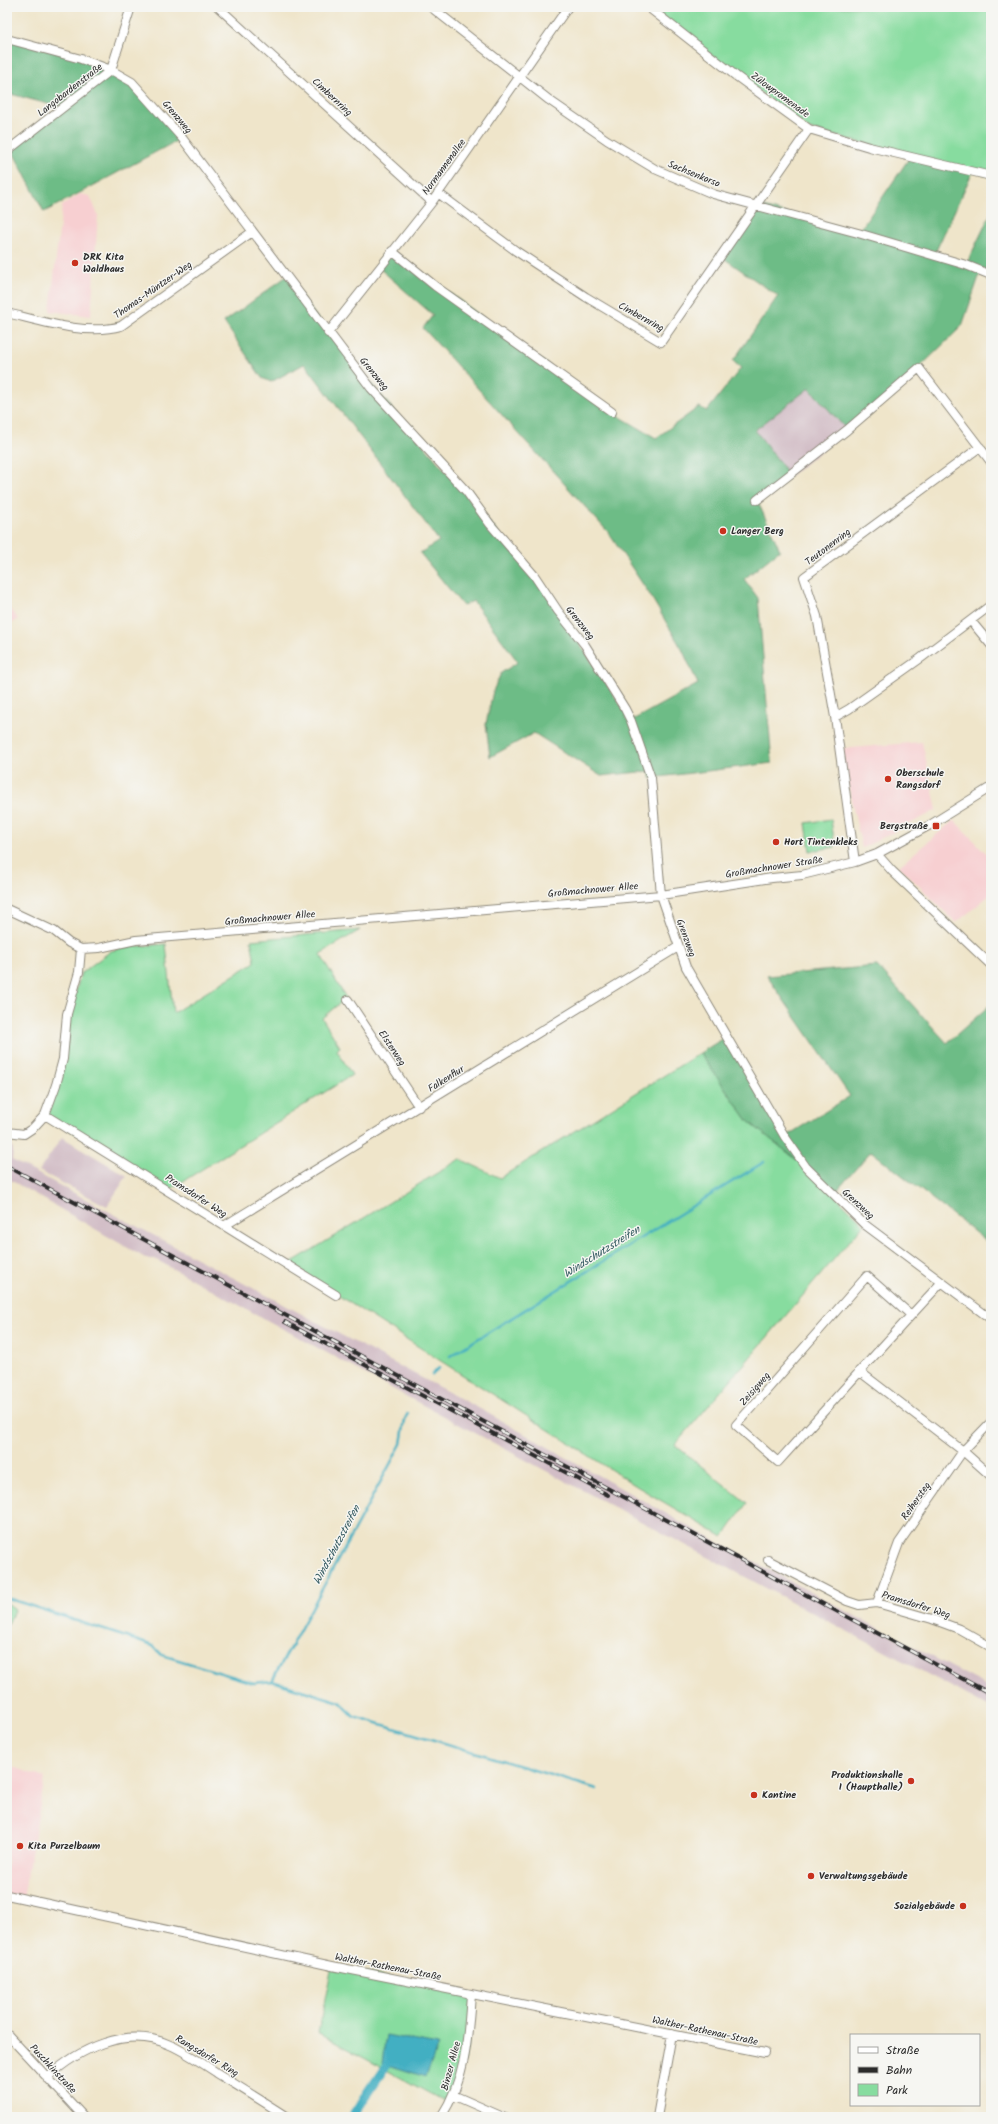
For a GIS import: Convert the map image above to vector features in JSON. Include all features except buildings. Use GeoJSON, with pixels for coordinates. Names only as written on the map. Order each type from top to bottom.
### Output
{"type":"FeatureCollection","features":[{"type":"Feature","properties":{"kind":"street","name":"Langobardenstraße"},"geometry":{"type":"LineString","coordinates":[[7,151],[111,70],[131,7]]}},
{"type":"Feature","properties":{"kind":"street","name":"Cimbernring"},"geometry":{"type":"LineString","coordinates":[[218,7],[432,202]]}},
{"type":"Feature","properties":{"kind":"street","name":"Sachsenkorso"},"geometry":{"type":"LineString","coordinates":[[430,7],[521,78],[607,140],[654,169],[713,194],[966,265],[991,276]]}},
{"type":"Feature","properties":{"kind":"street","name":"Normannenallee"},"geometry":{"type":"LineString","coordinates":[[328,333],[432,202],[521,78],[568,7]]}},
{"type":"Feature","properties":{"kind":"street","name":"Zülowpromenade"},"geometry":{"type":"LineString","coordinates":[[648,7],[736,76],[809,129],[869,147],[991,176]]}},
{"type":"Feature","properties":{"kind":"street","name":"Grenzweg"},"geometry":{"type":"LineString","coordinates":[[7,39],[81,59],[111,70],[132,82],[151,101],[182,138],[371,388],[466,491],[490,524],[534,575],[558,611],[585,645],[625,709],[649,771],[661,895],[678,947],[686,967],[785,1137],[806,1167],[864,1224],[991,1319]]}},
{"type":"Feature","properties":{"kind":"street","name":"Cimbernring"},"geometry":{"type":"LineString","coordinates":[[438,193],[516,251],[586,297],[661,342],[809,129]]}},
{"type":"Feature","properties":{"kind":"street","name":"Thomas-Müntzer-Weg"},"geometry":{"type":"LineString","coordinates":[[7,313],[69,328],[112,329],[121,326],[252,232]]}},
{"type":"Feature","properties":{"kind":"street"},"geometry":{"type":"LineString","coordinates":[[392,251],[435,286],[612,412]]}},
{"type":"Feature","properties":{"kind":"street"},"geometry":{"type":"LineString","coordinates":[[757,500],[847,430],[919,368],[991,462]]}},
{"type":"Feature","properties":{"kind":"street","name":"Teutonenring"},"geometry":{"type":"LineString","coordinates":[[855,862],[835,717],[817,616],[804,577],[980,447]]}},
{"type":"Feature","properties":{"kind":"street"},"geometry":{"type":"LineString","coordinates":[[835,717],[850,709],[971,621],[991,604]]}},
{"type":"Feature","properties":{"kind":"street"},"geometry":{"type":"LineString","coordinates":[[971,621],[991,645]]}},
{"type":"Feature","properties":{"kind":"street","name":"Großmachnower Straße"},"geometry":{"type":"LineString","coordinates":[[661,895],[772,878],[802,875],[855,862],[877,854],[930,825],[991,788]]}},
{"type":"Feature","properties":{"kind":"street"},"geometry":{"type":"LineString","coordinates":[[877,854],[892,871],[991,965]]}},
{"type":"Feature","properties":{"kind":"street","name":"Großmachnower Allee"},"geometry":{"type":"LineString","coordinates":[[81,949],[99,948],[136,940],[661,895]]}},
{"type":"Feature","properties":{"kind":"street"},"geometry":{"type":"LineString","coordinates":[[7,909],[54,931],[69,943],[81,949],[79,972],[67,1014],[63,1059],[45,1115],[33,1128],[24,1134],[7,1132]]}},
{"type":"Feature","properties":{"kind":"street","name":"Falkenflur"},"geometry":{"type":"LineString","coordinates":[[224,1226],[419,1108],[678,947]]}},
{"type":"Feature","properties":{"kind":"street","name":"Elsterweg"},"geometry":{"type":"LineString","coordinates":[[348,1000],[419,1108]]}},
{"type":"Feature","properties":{"kind":"street","name":"Pramsdorfer Weg"},"geometry":{"type":"LineString","coordinates":[[45,1115],[336,1295]]}},
{"type":"Feature","properties":{"kind":"street","name":"Zeisigweg"},"geometry":{"type":"LineString","coordinates":[[912,1315],[866,1276],[736,1425],[778,1462],[859,1371],[912,1315],[941,1283]]}},
{"type":"Feature","properties":{"kind":"street"},"geometry":{"type":"LineString","coordinates":[[859,1371],[963,1451],[991,1476]]}},
{"type":"Feature","properties":{"kind":"street","name":"Reihersteg"},"geometry":{"type":"LineString","coordinates":[[877,1603],[899,1543],[963,1451],[991,1422]]}},
{"type":"Feature","properties":{"kind":"street","name":"Pramsdorfer Weg"},"geometry":{"type":"LineString","coordinates":[[768,1560],[846,1601],[859,1604],[877,1603],[959,1629],[991,1647]]}},
{"type":"Feature","properties":{"kind":"street","name":"Walther-Rathenau-Straße"},"geometry":{"type":"LineString","coordinates":[[7,1895],[317,1962],[765,2053]]}},
{"type":"Feature","properties":{"kind":"street","name":"Binzer Allee"},"geometry":{"type":"LineString","coordinates":[[441,2117],[453,2095],[468,2047],[471,1994]]}},
{"type":"Feature","properties":{"kind":"street","name":"Puschkinstraße"},"geometry":{"type":"LineString","coordinates":[[7,2034],[84,2117]]}},
{"type":"Feature","properties":{"kind":"street"},"geometry":{"type":"LineString","coordinates":[[657,2117],[672,2034]]}},
{"type":"Feature","properties":{"kind":"street","name":"Rangsdorfer Ring"},"geometry":{"type":"LineString","coordinates":[[47,2078],[67,2061],[104,2042],[127,2038],[148,2040],[169,2044],[287,2117]]}},
{"type":"Feature","properties":{"kind":"street"},"geometry":{"type":"LineString","coordinates":[[453,2095],[503,2117]]}},
{"type":"Feature","properties":{"kind":"shaded area","name":"DRK Kita Waldhaus"},"geometry":{"type":"Polygon","coordinates":[[[80,194],[90,196],[98,215],[91,316],[50,311],[62,206],[80,194]]]}},
{"type":"Feature","properties":{"kind":"shaded area"},"geometry":{"type":"Polygon","coordinates":[[[809,388],[847,430],[790,476],[755,430],[809,388]]]}},
{"type":"Feature","properties":{"kind":"shaded area"},"geometry":{"type":"Polygon","coordinates":[[[7,605],[18,619],[7,627],[7,605]]]}},
{"type":"Feature","properties":{"kind":"shaded area","name":"Oberschule Rangsdorf"},"geometry":{"type":"Polygon","coordinates":[[[922,742],[937,810],[862,848],[840,749],[922,742]]]}},
{"type":"Feature","properties":{"kind":"shaded area"},"geometry":{"type":"Polygon","coordinates":[[[954,820],[991,858],[991,894],[956,923],[899,866],[954,820]]]}},
{"type":"Feature","properties":{"kind":"shaded area"},"geometry":{"type":"Polygon","coordinates":[[[7,1137],[10,1139],[13,1150],[12,1160],[482,1410],[715,1541],[991,1688],[991,1708],[402,1394],[155,1259],[147,1259],[7,1178],[7,1137]]]}},
{"type":"Feature","properties":{"kind":"shaded area"},"geometry":{"type":"Polygon","coordinates":[[[62,1137],[127,1176],[107,1206],[39,1171],[62,1137]]]}},
{"type":"Feature","properties":{"kind":"shaded area","name":"Kita Purzelbaum"},"geometry":{"type":"Polygon","coordinates":[[[13,1767],[45,1778],[23,1898],[7,1895],[7,1797],[13,1767]]]}},
{"type":"Feature","properties":{"kind":"green space"},"geometry":{"type":"Polygon","coordinates":[[[648,7],[991,7],[991,176],[809,129],[648,7]]]}},
{"type":"Feature","properties":{"kind":"green space"},"geometry":{"type":"Polygon","coordinates":[[[7,39],[81,59],[132,82],[182,138],[44,212],[11,148],[63,108],[7,93],[7,39]]]}},
{"type":"Feature","properties":{"kind":"green space"},"geometry":{"type":"Polygon","coordinates":[[[910,157],[973,171],[934,255],[966,265],[991,213],[991,275],[981,271],[962,326],[919,368],[847,430],[809,388],[755,430],[790,476],[757,500],[780,550],[744,579],[758,598],[772,763],[651,778],[649,771],[601,776],[534,733],[490,757],[486,724],[493,691],[501,673],[518,662],[473,601],[463,606],[420,553],[439,541],[308,368],[304,364],[271,382],[262,378],[224,322],[287,276],[328,333],[534,575],[631,721],[698,684],[682,649],[650,595],[608,532],[423,328],[433,315],[379,268],[392,251],[612,412],[656,438],[699,407],[707,411],[741,368],[733,361],[778,296],[722,257],[756,205],[858,233],[910,157]]]}},
{"type":"Feature","properties":{"kind":"green space"},"geometry":{"type":"Polygon","coordinates":[[[831,819],[835,847],[810,851],[806,823],[831,819]]]}},
{"type":"Feature","properties":{"kind":"green space"},"geometry":{"type":"Polygon","coordinates":[[[360,930],[320,954],[346,998],[322,1018],[340,1047],[337,1050],[352,1075],[169,1190],[45,1115],[56,1085],[64,1034],[81,973],[111,951],[127,947],[166,944],[173,1013],[255,962],[251,940],[360,930]]]}},
{"type":"Feature","properties":{"kind":"green space"},"geometry":{"type":"Polygon","coordinates":[[[877,966],[947,1043],[991,1004],[991,1245],[871,1151],[834,1194],[806,1167],[749,1122],[700,1053],[727,1036],[785,1137],[850,1096],[767,976],[877,966]]]}},
{"type":"Feature","properties":{"kind":"green space"},"geometry":{"type":"Polygon","coordinates":[[[700,1053],[749,1122],[806,1167],[864,1224],[675,1445],[747,1503],[723,1537],[638,1487],[289,1264],[460,1159],[500,1178],[700,1053]]]}},
{"type":"Feature","properties":{"kind":"green space"},"geometry":{"type":"Polygon","coordinates":[[[7,1603],[15,1609],[7,1626],[7,1603]]]}},
{"type":"Feature","properties":{"kind":"green space"},"geometry":{"type":"Polygon","coordinates":[[[332,1966],[471,1994],[468,2047],[449,2104],[318,2033],[332,1966]]]}},
{"type":"Feature","properties":{"kind":"water"},"geometry":{"type":"Polygon","coordinates":[[[386,2035],[438,2045],[426,2077],[382,2063],[386,2035]]]}},
{"type":"Feature","properties":{"kind":"waterway","name":"Windschutzstreifen"},"geometry":{"type":"LineString","coordinates":[[450,1356],[764,1162]]}},
{"type":"Feature","properties":{"kind":"waterway","name":"Windschutzstreifen"},"geometry":{"type":"LineString","coordinates":[[432,1375],[439,1368]]}},
{"type":"Feature","properties":{"kind":"waterway","name":"Windschutzstreifen"},"geometry":{"type":"LineString","coordinates":[[272,1681],[401,1444],[405,1419],[408,1413]]}},
{"type":"Feature","properties":{"kind":"waterway"},"geometry":{"type":"LineString","coordinates":[[7,1598],[153,1646],[162,1655],[254,1683],[272,1681],[340,1702],[354,1716],[597,1789]]}},
{"type":"Feature","properties":{"kind":"waterway"},"geometry":{"type":"LineString","coordinates":[[352,2117],[387,2064]]}},
{"type":"Feature","properties":{"kind":"railway"},"geometry":{"type":"LineString","coordinates":[[7,1166],[991,1694]]}},
{"type":"Feature","properties":{"kind":"railway"},"geometry":{"type":"LineString","coordinates":[[285,1322],[608,1495]]}},
{"type":"Feature","properties":{"kind":"place","name":"DRK Kita Waldhaus"},"geometry":{"type":"Point","coordinates":[75,263]}},
{"type":"Feature","properties":{"kind":"place","name":"Langer Berg"},"geometry":{"type":"Point","coordinates":[723,531]}},
{"type":"Feature","properties":{"kind":"place","name":"Oberschule Rangsdorf"},"geometry":{"type":"Point","coordinates":[888,779]}},
{"type":"Feature","properties":{"kind":"place","name":"Bergstraße"},"geometry":{"type":"Point","coordinates":[936,826]}},
{"type":"Feature","properties":{"kind":"place","name":"Hort Tintenkleks"},"geometry":{"type":"Point","coordinates":[776,842]}},
{"type":"Feature","properties":{"kind":"place","name":"Produktionshalle I (Haupthalle)"},"geometry":{"type":"Point","coordinates":[911,1781]}},
{"type":"Feature","properties":{"kind":"place","name":"Kantine"},"geometry":{"type":"Point","coordinates":[754,1795]}},
{"type":"Feature","properties":{"kind":"place","name":"Kita Purzelbaum"},"geometry":{"type":"Point","coordinates":[20,1846]}},
{"type":"Feature","properties":{"kind":"place","name":"Verwaltungsgebäude"},"geometry":{"type":"Point","coordinates":[811,1876]}},
{"type":"Feature","properties":{"kind":"place","name":"Sozialgebäude"},"geometry":{"type":"Point","coordinates":[963,1906]}}]}
